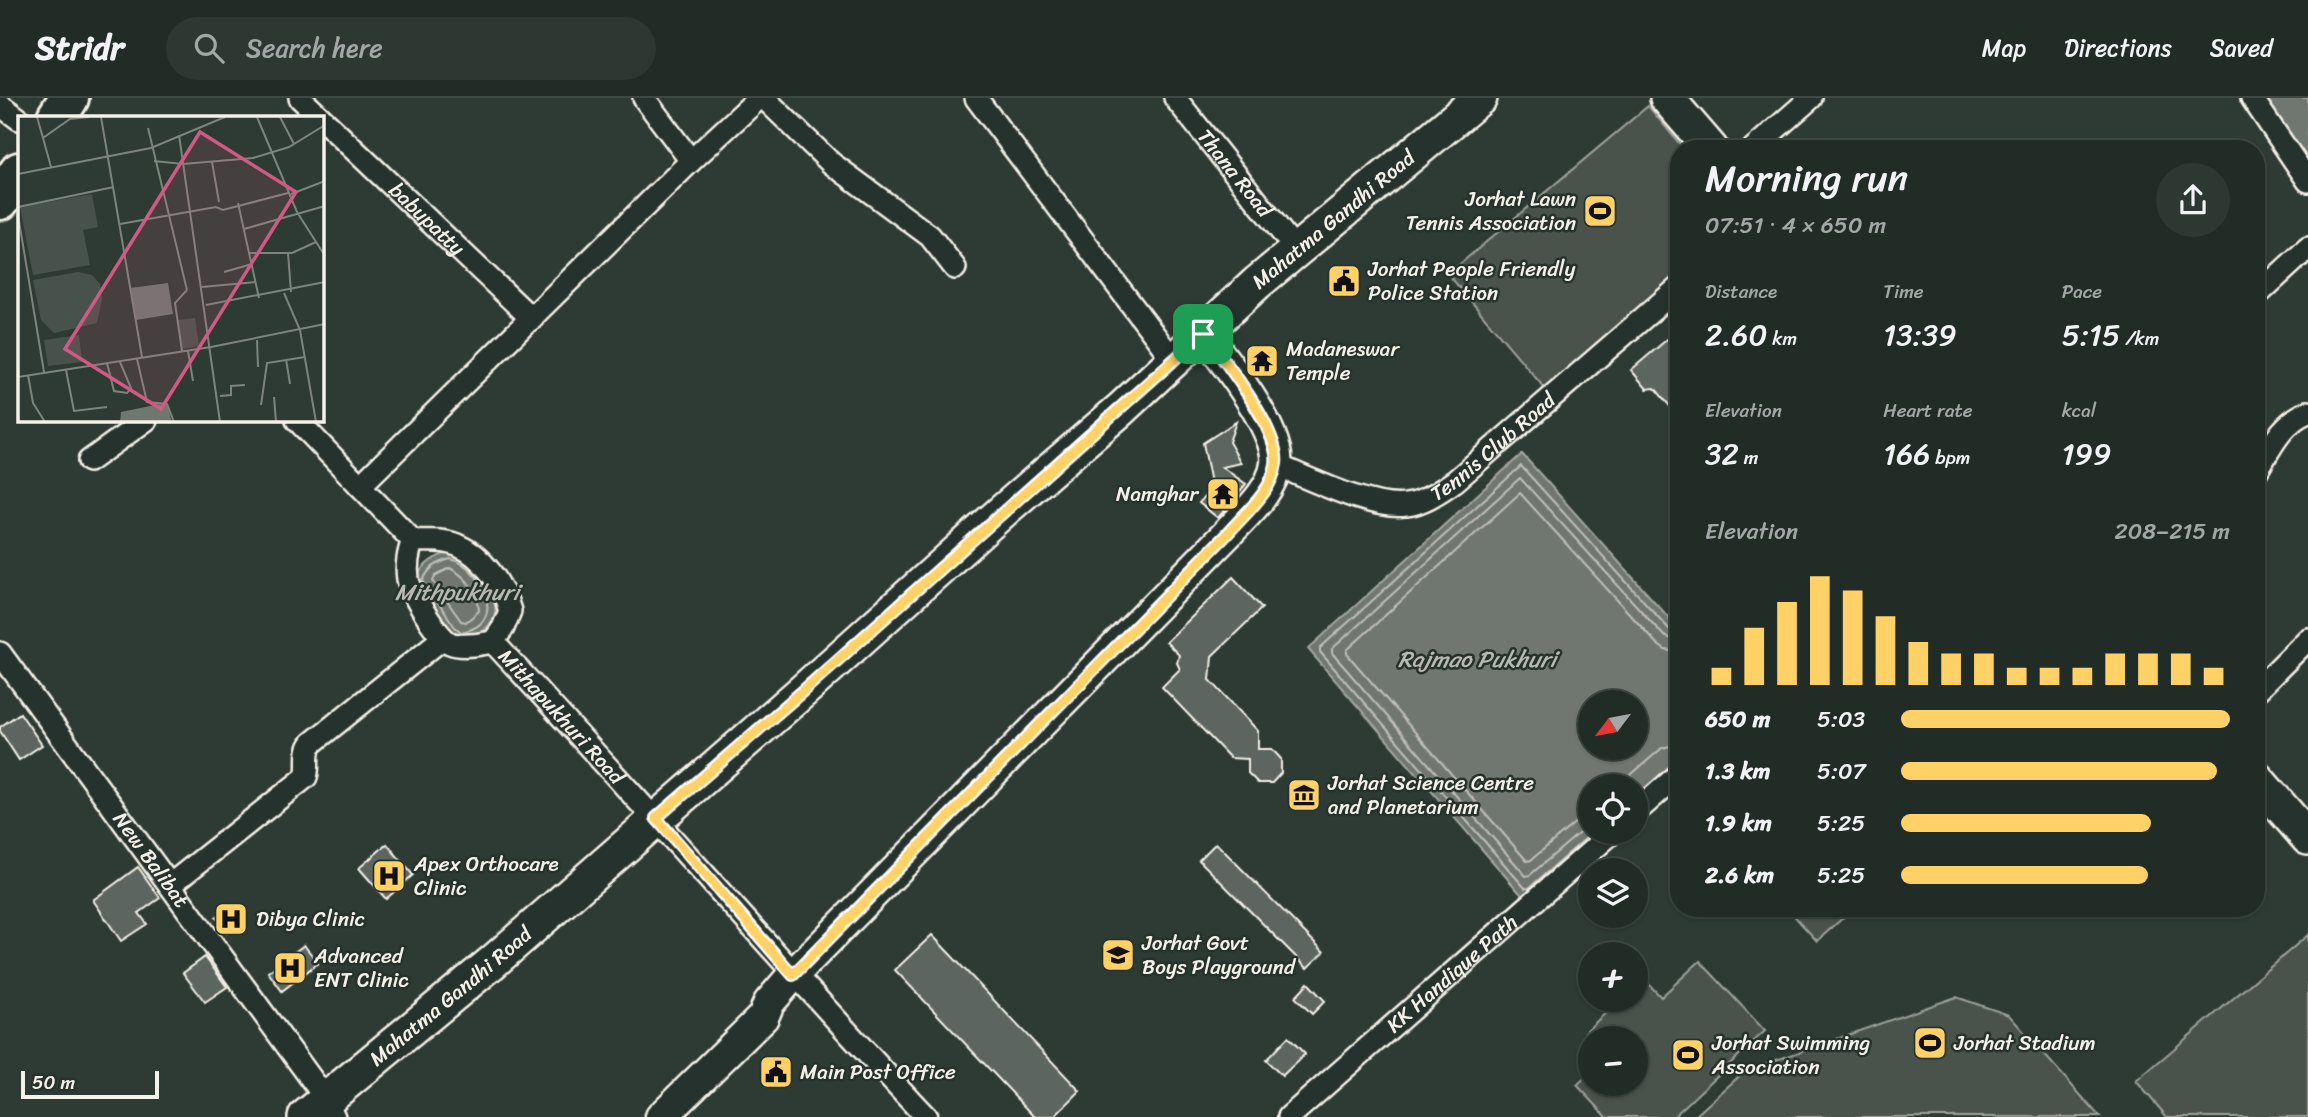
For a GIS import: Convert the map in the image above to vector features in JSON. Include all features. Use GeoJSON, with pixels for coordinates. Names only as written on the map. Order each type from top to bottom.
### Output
{"type":"FeatureCollection","features":[{"type":"Feature","properties":{"kind":"highway"},"geometry":{"type":"LineString","coordinates":[[58,116],[69,98]]}},
{"type":"Feature","properties":{"kind":"highway"},"geometry":{"type":"LineString","coordinates":[[0,200],[18,173]]}},
{"type":"Feature","properties":{"kind":"main road","name":"Mahatma Gandhi Road"},"geometry":{"type":"LineString","coordinates":[[322,1111],[795,698],[1174,361],[1257,283],[1480,98]]}},
{"type":"Feature","properties":{"kind":"main road"},"geometry":{"type":"LineString","coordinates":[[1667,98],[1703,140]]}},
{"type":"Feature","properties":{"kind":"main road"},"geometry":{"type":"LineString","coordinates":[[2265,788],[2308,838]]}},
{"type":"Feature","properties":{"kind":"street","name":"babupatty"},"geometry":{"type":"LineString","coordinates":[[300,98],[319,116]]}},
{"type":"Feature","properties":{"kind":"street"},"geometry":{"type":"LineString","coordinates":[[644,98],[691,161]]}},
{"type":"Feature","properties":{"kind":"street"},"geometry":{"type":"LineString","coordinates":[[360,486],[691,161],[761,98],[831,163],[930,236],[955,268]]}},
{"type":"Feature","properties":{"kind":"street"},"geometry":{"type":"LineString","coordinates":[[976,98],[1174,361]]}},
{"type":"Feature","properties":{"kind":"street","name":"Thana Road"},"geometry":{"type":"LineString","coordinates":[[1175,98],[1296,250]]}},
{"type":"Feature","properties":{"kind":"street"},"geometry":{"type":"LineString","coordinates":[[1763,140],[1811,98]]}},
{"type":"Feature","properties":{"kind":"street"},"geometry":{"type":"LineString","coordinates":[[2252,98],[2308,181]]}},
{"type":"Feature","properties":{"kind":"street"},"geometry":{"type":"LineString","coordinates":[[0,105],[18,118]]}},
{"type":"Feature","properties":{"kind":"street","name":"babupatty"},"geometry":{"type":"LineString","coordinates":[[324,121],[532,319]]}},
{"type":"Feature","properties":{"kind":"street"},"geometry":{"type":"LineString","coordinates":[[2265,288],[2308,247]]}},
{"type":"Feature","properties":{"kind":"street","name":"Tennis Club Road"},"geometry":{"type":"LineString","coordinates":[[1276,465],[1381,505],[1406,505],[1432,496],[1455,481],[1670,295]]}},
{"type":"Feature","properties":{"kind":"street"},"geometry":{"type":"LineString","coordinates":[[661,1117],[763,1017],[769,1003],[793,975],[1227,534],[1267,487],[1276,465],[1276,452],[1268,427],[1203,334]]}},
{"type":"Feature","properties":{"kind":"street"},"geometry":{"type":"LineString","coordinates":[[2265,456],[2288,423],[2308,412]]}},
{"type":"Feature","properties":{"kind":"street"},"geometry":{"type":"LineString","coordinates":[[89,461],[143,422]]}},
{"type":"Feature","properties":{"kind":"street"},"geometry":{"type":"LineString","coordinates":[[300,422],[413,541],[409,550],[408,579],[424,611],[443,638],[450,643],[459,644],[494,642]]}},
{"type":"Feature","properties":{"kind":"street","name":"Mithapukhuri Road"},"geometry":{"type":"LineString","coordinates":[[413,541],[457,545],[488,570],[510,611],[494,642],[656,818],[793,975],[926,1117]]}},
{"type":"Feature","properties":{"kind":"street"},"geometry":{"type":"LineString","coordinates":[[170,885],[306,777],[309,769],[307,750],[312,743],[443,638]]}},
{"type":"Feature","properties":{"kind":"street"},"geometry":{"type":"LineString","coordinates":[[2265,682],[2308,639]]}},
{"type":"Feature","properties":{"kind":"street","name":"New Balibat"},"geometry":{"type":"LineString","coordinates":[[0,653],[170,885],[322,1111]]}},
{"type":"Feature","properties":{"kind":"street"},"geometry":{"type":"LineString","coordinates":[[1648,801],[1670,782]]}},
{"type":"Feature","properties":{"kind":"street","name":"KK Handique Path"},"geometry":{"type":"LineString","coordinates":[[1289,1117],[1599,844]]}},
{"type":"Feature","properties":{"kind":"street"},"geometry":{"type":"LineString","coordinates":[[645,1117],[756,1009],[769,1003]]}},
{"type":"Feature","properties":{"kind":"shaded area","name":"Jorhat Lawn Tennis Association"},"geometry":{"type":"Polygon","coordinates":[[[1648,106],[1676,140],[1670,140],[1670,286],[1546,390],[1448,274],[1648,106]]]}},
{"type":"Feature","properties":{"kind":"shaded area"},"geometry":{"type":"Polygon","coordinates":[[[1795,917],[1844,917],[1817,941],[1795,917]]]}},
{"type":"Feature","properties":{"kind":"shaded area"},"geometry":{"type":"Polygon","coordinates":[[[2308,935],[2308,1117],[2167,1117],[2136,1081],[2308,935]]]}},
{"type":"Feature","properties":{"kind":"shaded area","name":"Jorhat Swimming Association"},"geometry":{"type":"Polygon","coordinates":[[[1700,961],[1765,1031],[1673,1117],[1607,1117],[1587,1096],[1648,1096],[1648,1026],[1592,1026],[1607,1012],[1648,1012],[1648,983],[1661,997],[1700,961]]]}},
{"type":"Feature","properties":{"kind":"shaded area","name":"Jorhat Stadium"},"geometry":{"type":"Polygon","coordinates":[[[1956,997],[2009,1015],[2100,1117],[1694,1117],[1745,1071],[1956,997]]]}},
{"type":"Feature","properties":{"kind":"water"},"geometry":{"type":"Polygon","coordinates":[[[2264,98],[2308,98],[2308,168],[2264,98]]]}},
{"type":"Feature","properties":{"kind":"water","name":"Rajmao Pukhuri"},"geometry":{"type":"Polygon","coordinates":[[[1522,454],[1670,619],[1670,775],[1648,794],[1648,774],[1578,774],[1578,844],[1590,844],[1526,900],[1308,649],[1522,454]]]}},
{"type":"Feature","properties":{"kind":"water","name":"Mithpukhuri"},"geometry":{"type":"Polygon","coordinates":[[[450,552],[462,557],[487,581],[495,607],[491,622],[485,628],[458,640],[429,604],[416,577],[430,561],[450,552]]]}},
{"type":"Feature","properties":{"kind":"building"},"geometry":{"type":"Polygon","coordinates":[[[1670,337],[1670,406],[1655,388],[1647,389],[1631,370],[1670,337]]]}},
{"type":"Feature","properties":{"kind":"building"},"geometry":{"type":"Polygon","coordinates":[[[1236,422],[1229,442],[1241,463],[1222,467],[1246,484],[1218,518],[1199,503],[1212,488],[1203,443],[1236,422]]]}},
{"type":"Feature","properties":{"kind":"building"},"geometry":{"type":"Polygon","coordinates":[[[1233,577],[1262,608],[1212,656],[1210,680],[1258,731],[1258,749],[1272,749],[1281,759],[1281,773],[1272,783],[1258,783],[1248,773],[1248,759],[1230,758],[1162,687],[1180,669],[1177,663],[1179,655],[1166,642],[1233,577]]]}},
{"type":"Feature","properties":{"kind":"building"},"geometry":{"type":"Polygon","coordinates":[[[20,713],[42,745],[19,760],[0,727],[20,713]]]}},
{"type":"Feature","properties":{"kind":"building"},"geometry":{"type":"Polygon","coordinates":[[[1216,843],[1324,952],[1307,968],[1199,860],[1216,843]]]}},
{"type":"Feature","properties":{"kind":"building"},"geometry":{"type":"Polygon","coordinates":[[[387,844],[413,875],[386,899],[359,868],[387,844]]]}},
{"type":"Feature","properties":{"kind":"building"},"geometry":{"type":"Polygon","coordinates":[[[138,867],[160,898],[139,913],[147,924],[121,941],[93,900],[138,867]]]}},
{"type":"Feature","properties":{"kind":"building"},"geometry":{"type":"Polygon","coordinates":[[[235,905],[245,922],[227,933],[216,917],[235,905]]]}},
{"type":"Feature","properties":{"kind":"building"},"geometry":{"type":"Polygon","coordinates":[[[932,935],[1080,1091],[1054,1117],[1035,1117],[895,970],[932,935]]]}},
{"type":"Feature","properties":{"kind":"building"},"geometry":{"type":"Polygon","coordinates":[[[304,945],[318,963],[282,991],[268,972],[304,945]]]}},
{"type":"Feature","properties":{"kind":"building"},"geometry":{"type":"Polygon","coordinates":[[[205,957],[227,987],[205,1002],[183,973],[205,957]]]}},
{"type":"Feature","properties":{"kind":"building"},"geometry":{"type":"Polygon","coordinates":[[[1308,983],[1325,1001],[1312,1014],[1295,997],[1308,983]]]}},
{"type":"Feature","properties":{"kind":"building"},"geometry":{"type":"Polygon","coordinates":[[[1288,1037],[1305,1054],[1282,1076],[1266,1060],[1288,1037]]]}},
{"type":"Feature","properties":{"kind":"place","name":"Jorhat Lawn Tennis Association"},"geometry":{"type":"Point","coordinates":[1600,211]}},
{"type":"Feature","properties":{"kind":"place","name":"Jorhat People Friendly Police Station"},"geometry":{"type":"Point","coordinates":[1344,281]}},
{"type":"Feature","properties":{"kind":"place","name":"Madaneswar Temple"},"geometry":{"type":"Point","coordinates":[1262,361]}},
{"type":"Feature","properties":{"kind":"place","name":"Namghar"},"geometry":{"type":"Point","coordinates":[1223,494]}},
{"type":"Feature","properties":{"kind":"place","name":"Jorhat Science Centre and Planetarium"},"geometry":{"type":"Point","coordinates":[1304,795]}},
{"type":"Feature","properties":{"kind":"place","name":"Apex Orthocare Clinic"},"geometry":{"type":"Point","coordinates":[389,876]}},
{"type":"Feature","properties":{"kind":"place","name":"Dibya Clinic"},"geometry":{"type":"Point","coordinates":[231,919]}},
{"type":"Feature","properties":{"kind":"place","name":"Jorhat Govt Boys Playground"},"geometry":{"type":"Point","coordinates":[1118,955]}},
{"type":"Feature","properties":{"kind":"place","name":"Advanced ENT Clinic"},"geometry":{"type":"Point","coordinates":[290,968]}},
{"type":"Feature","properties":{"kind":"place","name":"Jorhat Stadium"},"geometry":{"type":"Point","coordinates":[1930,1043]}},
{"type":"Feature","properties":{"kind":"place","name":"Jorhat Swimming Association"},"geometry":{"type":"Point","coordinates":[1688,1055]}},
{"type":"Feature","properties":{"kind":"place","name":"Main Post Office"},"geometry":{"type":"Point","coordinates":[776,1072]}},
{"type":"Feature","properties":{"kind":"route"},"geometry":{"type":"LineString","coordinates":[[1203,334],[1268,427],[1276,452],[1276,465],[1267,487],[1227,534],[793,975],[656,818],[804,690],[1203,334]]}}]}
